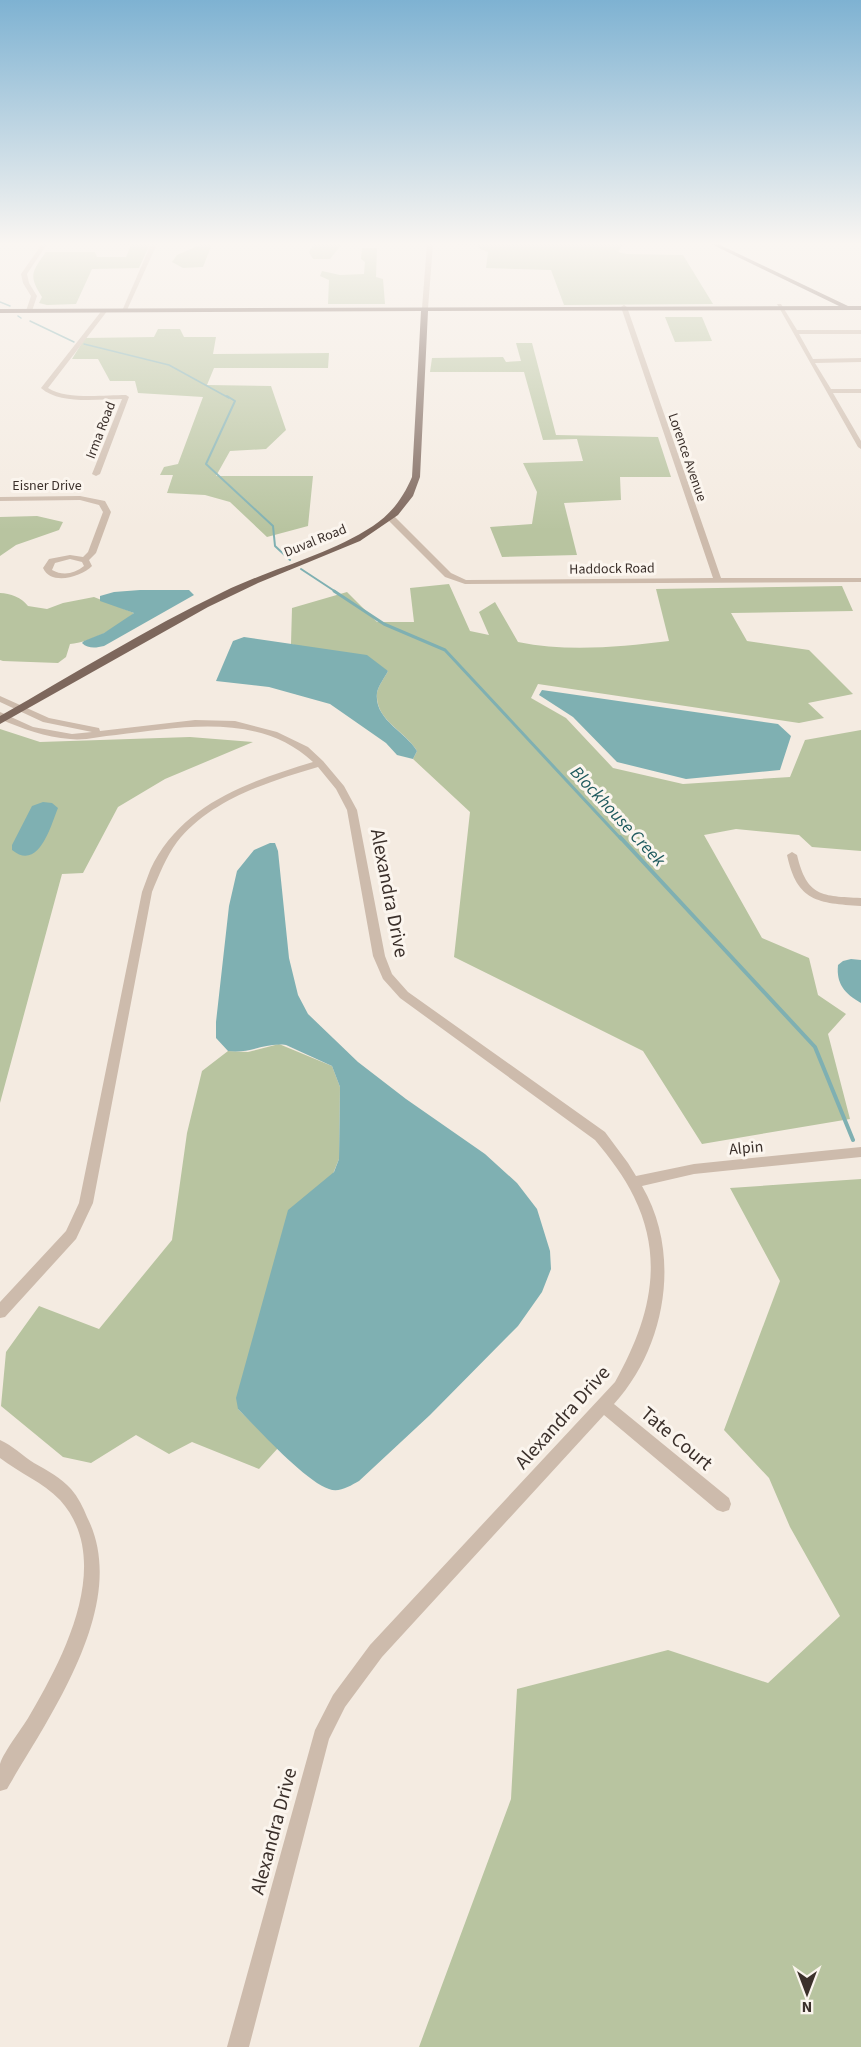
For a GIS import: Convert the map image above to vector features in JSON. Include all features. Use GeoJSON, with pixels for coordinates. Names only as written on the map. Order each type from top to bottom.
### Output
{"type":"FeatureCollection","features":[{"type":"Feature","properties":{"kind":"main road","name":"Duval Road"},"geometry":{"type":"LineString","coordinates":[[2,718],[204,605],[238,588],[346,544],[390,517],[406,500],[416,477],[423,340]]}},
{"type":"Feature","properties":{"kind":"street","name":"Irma Road"},"geometry":{"type":"LineString","coordinates":[[82,340],[44,388],[51,393],[126,397],[96,474]]}},
{"type":"Feature","properties":{"kind":"street","name":"Lorence Avenue"},"geometry":{"type":"LineString","coordinates":[[635,340],[718,580]]}},
{"type":"Feature","properties":{"kind":"street"},"geometry":{"type":"LineString","coordinates":[[799,340],[861,447]]}},
{"type":"Feature","properties":{"kind":"street"},"geometry":{"type":"LineString","coordinates":[[811,361],[861,360]]}},
{"type":"Feature","properties":{"kind":"street"},"geometry":{"type":"LineString","coordinates":[[829,391],[861,391]]}},
{"type":"Feature","properties":{"kind":"street"},"geometry":{"type":"LineString","coordinates":[[848,425],[861,425]]}},
{"type":"Feature","properties":{"kind":"street","name":"Eisner Drive"},"geometry":{"type":"LineString","coordinates":[[0,499],[80,498],[102,504],[107,512],[92,553],[86,560]]}},
{"type":"Feature","properties":{"kind":"street","name":"Haddock Road"},"geometry":{"type":"LineString","coordinates":[[390,517],[448,575],[465,582],[861,580]]}},
{"type":"Feature","properties":{"kind":"street","name":"Alexandra Drive"},"geometry":{"type":"LineString","coordinates":[[0,699],[65,726],[118,733]]}},
{"type":"Feature","properties":{"kind":"street","name":"Alexandra Drive"},"geometry":{"type":"LineString","coordinates":[[2,718],[30,729],[58,735],[86,737],[195,723],[235,724],[258,728],[291,740],[305,749],[320,763],[340,788],[352,810],[379,956],[387,976],[404,995],[600,1136],[618,1156],[635,1182],[647,1207],[659,1261],[659,1287],[654,1314],[639,1355],[620,1387],[375,1651],[339,1701],[321,1736],[238,2047]]}},
{"type":"Feature","properties":{"kind":"street"},"geometry":{"type":"LineString","coordinates":[[0,1312],[71,1235],[87,1203],[147,892],[159,859],[185,826],[222,800],[261,781],[320,763]]}},
{"type":"Feature","properties":{"kind":"street"},"geometry":{"type":"LineString","coordinates":[[792,855],[795,874],[800,884],[811,893],[824,898],[861,902]]}},
{"type":"Feature","properties":{"kind":"street","name":"Alpin"},"geometry":{"type":"LineString","coordinates":[[635,1182],[694,1168],[861,1152]]}},
{"type":"Feature","properties":{"kind":"street","name":"Tate Court"},"geometry":{"type":"LineString","coordinates":[[603,1405],[723,1504]]}},
{"type":"Feature","properties":{"kind":"street"},"geometry":{"type":"LineString","coordinates":[[0,1448],[57,1486],[73,1504],[85,1529],[92,1556],[92,1587],[86,1620],[71,1656],[0,1782]]}},
{"type":"Feature","properties":{"kind":"green space"},"geometry":{"type":"Polygon","coordinates":[[[84,340],[216,340],[213,354],[329,353],[328,368],[214,368],[207,385],[271,386],[286,430],[266,449],[230,451],[216,476],[313,476],[308,526],[267,537],[230,502],[205,495],[167,493],[173,475],[160,475],[164,467],[178,464],[203,397],[138,393],[135,381],[110,381],[98,359],[72,359],[84,340]]]}},
{"type":"Feature","properties":{"kind":"green space"},"geometry":{"type":"Polygon","coordinates":[[[674,340],[712,341],[675,342],[674,340]]]}},
{"type":"Feature","properties":{"kind":"green space"},"geometry":{"type":"Polygon","coordinates":[[[516,343],[532,343],[556,435],[658,437],[671,477],[620,477],[621,500],[564,503],[577,555],[502,557],[490,527],[532,524],[537,492],[523,463],[583,461],[577,439],[543,440],[524,372],[430,372],[432,358],[503,357],[506,362],[521,361],[516,343]]]}},
{"type":"Feature","properties":{"kind":"green space"},"geometry":{"type":"Polygon","coordinates":[[[37,516],[63,522],[59,530],[16,545],[0,556],[0,517],[37,516]]]}},
{"type":"Feature","properties":{"kind":"green space"},"geometry":{"type":"Polygon","coordinates":[[[449,584],[470,631],[489,635],[479,612],[495,602],[518,642],[574,648],[669,641],[656,589],[842,586],[853,611],[731,613],[747,641],[809,650],[853,694],[808,703],[824,718],[799,723],[538,684],[531,698],[566,718],[613,768],[683,784],[790,777],[805,740],[861,730],[861,851],[812,847],[799,835],[736,829],[704,835],[762,938],[809,958],[818,995],[846,1014],[828,1034],[850,1119],[702,1144],[643,1051],[454,957],[470,812],[413,759],[417,751],[381,711],[377,693],[388,671],[291,644],[292,608],[347,592],[377,622],[414,622],[410,588],[449,584]]]}},
{"type":"Feature","properties":{"kind":"green space"},"geometry":{"type":"Polygon","coordinates":[[[0,593],[16,596],[28,606],[47,609],[63,603],[94,597],[134,613],[104,633],[70,644],[66,657],[58,663],[3,661],[0,660],[0,593]]]}},
{"type":"Feature","properties":{"kind":"green space"},"geometry":{"type":"Polygon","coordinates":[[[0,729],[40,742],[190,737],[253,742],[165,779],[118,807],[83,873],[62,874],[0,1103],[0,729]]]}},
{"type":"Feature","properties":{"kind":"green space"},"geometry":{"type":"Polygon","coordinates":[[[279,1044],[332,1066],[340,1087],[339,1159],[238,1409],[278,1448],[259,1469],[192,1442],[169,1454],[136,1435],[91,1463],[63,1457],[1,1406],[6,1352],[39,1306],[99,1329],[172,1240],[187,1133],[202,1071],[228,1051],[248,1052],[279,1044]]]}},
{"type":"Feature","properties":{"kind":"green space"},"geometry":{"type":"Polygon","coordinates":[[[861,1179],[861,2047],[419,2047],[511,1799],[517,1689],[668,1650],[768,1683],[840,1616],[790,1527],[769,1478],[724,1430],[780,1281],[730,1188],[861,1179]]]}},
{"type":"Feature","properties":{"kind":"water"},"geometry":{"type":"Polygon","coordinates":[[[189,590],[194,595],[104,646],[92,648],[82,643],[104,633],[134,613],[100,601],[100,596],[114,592],[189,590]]]}},
{"type":"Feature","properties":{"kind":"water"},"geometry":{"type":"Polygon","coordinates":[[[244,637],[367,655],[388,671],[378,690],[377,702],[385,718],[417,751],[413,759],[397,755],[386,743],[330,704],[269,687],[216,681],[233,641],[244,637]]]}},
{"type":"Feature","properties":{"kind":"water"},"geometry":{"type":"Polygon","coordinates":[[[542,690],[778,724],[791,736],[780,770],[686,779],[617,762],[573,717],[539,695],[542,690]]]}},
{"type":"Feature","properties":{"kind":"water"},"geometry":{"type":"Polygon","coordinates":[[[43,802],[52,803],[58,808],[52,825],[37,851],[30,855],[21,855],[12,850],[12,845],[32,806],[43,802]]]}},
{"type":"Feature","properties":{"kind":"water"},"geometry":{"type":"Polygon","coordinates":[[[275,843],[278,851],[289,958],[298,995],[308,1014],[358,1062],[406,1099],[485,1154],[517,1183],[537,1209],[550,1251],[551,1269],[542,1292],[518,1326],[430,1415],[359,1481],[337,1490],[329,1489],[307,1476],[238,1409],[236,1398],[288,1210],[334,1172],[339,1159],[340,1087],[332,1066],[286,1045],[228,1051],[216,1038],[229,906],[237,871],[254,850],[275,843]]]}},
{"type":"Feature","properties":{"kind":"water"},"geometry":{"type":"Polygon","coordinates":[[[851,959],[861,960],[861,1003],[846,992],[838,978],[838,965],[851,959]]]}},
{"type":"Feature","properties":{"kind":"waterway","name":"Blockhouse Creek"},"geometry":{"type":"LineString","coordinates":[[69,340],[74,342]]}},
{"type":"Feature","properties":{"kind":"waterway","name":"Blockhouse Creek"},"geometry":{"type":"LineString","coordinates":[[84,344],[169,365],[229,398]]}},
{"type":"Feature","properties":{"kind":"waterway","name":"Blockhouse Creek"},"geometry":{"type":"LineString","coordinates":[[227,396],[235,401],[206,464],[273,526],[275,546],[290,560]]}},
{"type":"Feature","properties":{"kind":"waterway","name":"Blockhouse Creek"},"geometry":{"type":"LineString","coordinates":[[301,569],[336,592]]}},
{"type":"Feature","properties":{"kind":"waterway","name":"Blockhouse Creek"},"geometry":{"type":"LineString","coordinates":[[334,591],[384,624],[445,650],[621,839]]}},
{"type":"Feature","properties":{"kind":"waterway","name":"Blockhouse Creek"},"geometry":{"type":"LineString","coordinates":[[620,837],[815,1047],[853,1140]]}}]}
